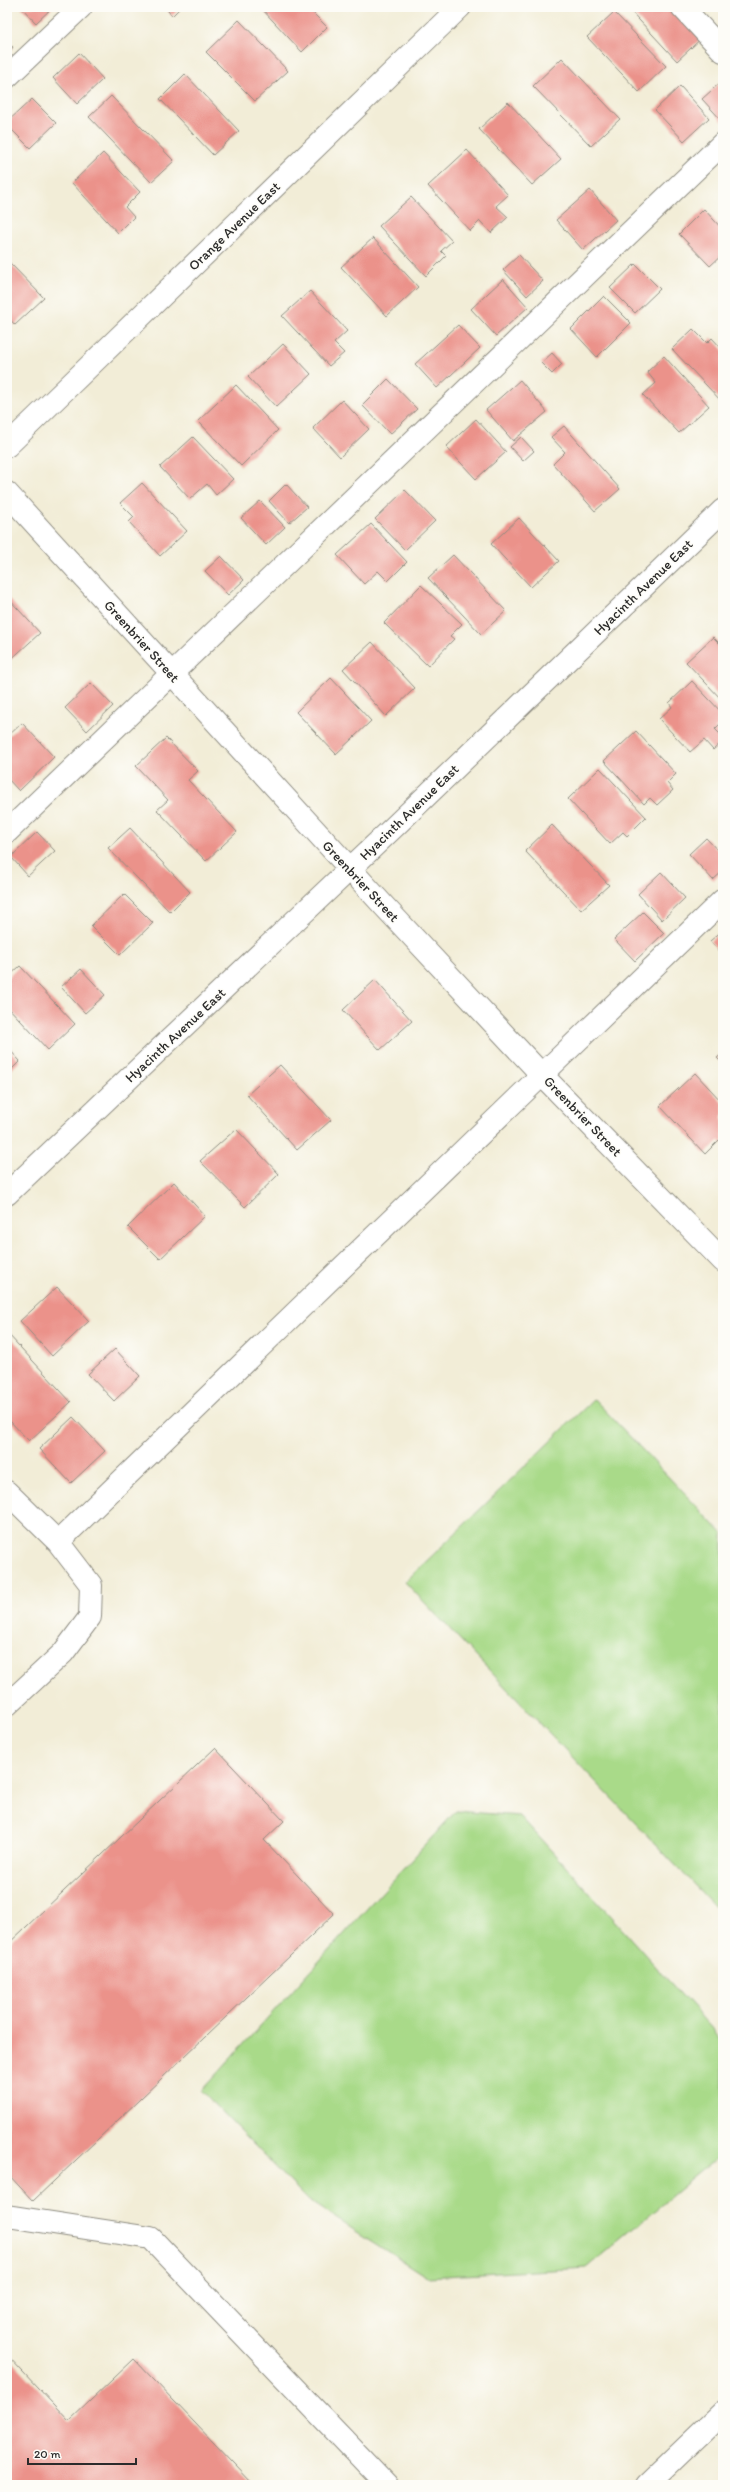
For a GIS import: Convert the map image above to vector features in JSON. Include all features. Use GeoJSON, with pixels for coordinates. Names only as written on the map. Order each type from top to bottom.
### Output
{"type":"FeatureCollection","features":[{"type":"Feature","properties":{"kind":"street"},"geometry":{"type":"LineString","coordinates":[[7,77],[80,7]]}},
{"type":"Feature","properties":{"kind":"street","name":"Orange Avenue East"},"geometry":{"type":"LineString","coordinates":[[7,446],[460,7]]}},
{"type":"Feature","properties":{"kind":"street"},"geometry":{"type":"LineString","coordinates":[[682,7],[723,51]]}},
{"type":"Feature","properties":{"kind":"street"},"geometry":{"type":"LineString","coordinates":[[7,832],[723,143]]}},
{"type":"Feature","properties":{"kind":"street","name":"Greenbrier Street"},"geometry":{"type":"LineString","coordinates":[[7,493],[350,869],[542,1074],[723,1260]]}},
{"type":"Feature","properties":{"kind":"street","name":"Hyacinth Avenue East"},"geometry":{"type":"LineString","coordinates":[[7,1194],[350,869],[723,510]]}},
{"type":"Feature","properties":{"kind":"street"},"geometry":{"type":"LineString","coordinates":[[58,1542],[723,900]]}},
{"type":"Feature","properties":{"kind":"street"},"geometry":{"type":"LineString","coordinates":[[7,1492],[58,1542],[91,1585],[90,1617],[63,1653],[7,1705]]}},
{"type":"Feature","properties":{"kind":"street"},"geometry":{"type":"LineString","coordinates":[[7,2216],[151,2238],[387,2485]]}},
{"type":"Feature","properties":{"kind":"street"},"geometry":{"type":"LineString","coordinates":[[647,2485],[723,2412]]}},
{"type":"Feature","properties":{"kind":"green space"},"geometry":{"type":"Polygon","coordinates":[[[594,1399],[723,1534],[723,1915],[405,1582],[594,1399]]]}},
{"type":"Feature","properties":{"kind":"green space"},"geometry":{"type":"Polygon","coordinates":[[[456,1811],[520,1816],[723,2041],[723,2153],[586,2268],[427,2277],[309,2201],[201,2091],[456,1811]]]}},
{"type":"Feature","properties":{"kind":"building"},"geometry":{"type":"Polygon","coordinates":[[[21,7],[53,7],[36,23],[21,7]]]}},
{"type":"Feature","properties":{"kind":"building"},"geometry":{"type":"Polygon","coordinates":[[[165,7],[181,7],[172,16],[165,7]]]}},
{"type":"Feature","properties":{"kind":"building"},"geometry":{"type":"Polygon","coordinates":[[[260,7],[307,7],[327,27],[302,52],[260,7]]]}},
{"type":"Feature","properties":{"kind":"building"},"geometry":{"type":"Polygon","coordinates":[[[627,7],[679,7],[705,35],[677,61],[627,7]]]}},
{"type":"Feature","properties":{"kind":"building"},"geometry":{"type":"Polygon","coordinates":[[[614,12],[666,66],[639,92],[587,37],[614,12]]]}},
{"type":"Feature","properties":{"kind":"building"},"geometry":{"type":"Polygon","coordinates":[[[239,20],[288,71],[255,101],[206,52],[239,20]]]}},
{"type":"Feature","properties":{"kind":"building"},"geometry":{"type":"Polygon","coordinates":[[[7,43],[13,47],[7,55],[7,43]]]}},
{"type":"Feature","properties":{"kind":"building"},"geometry":{"type":"Polygon","coordinates":[[[79,53],[103,79],[77,104],[53,78],[79,53]]]}},
{"type":"Feature","properties":{"kind":"building"},"geometry":{"type":"Polygon","coordinates":[[[562,58],[620,119],[591,146],[533,86],[562,58]]]}},
{"type":"Feature","properties":{"kind":"building"},"geometry":{"type":"Polygon","coordinates":[[[185,74],[239,131],[213,155],[160,99],[185,74]]]}},
{"type":"Feature","properties":{"kind":"building"},"geometry":{"type":"Polygon","coordinates":[[[723,80],[723,122],[702,99],[723,80]]]}},
{"type":"Feature","properties":{"kind":"building"},"geometry":{"type":"Polygon","coordinates":[[[680,86],[709,118],[684,141],[655,110],[680,86]]]}},
{"type":"Feature","properties":{"kind":"building"},"geometry":{"type":"Polygon","coordinates":[[[111,96],[174,161],[151,182],[89,117],[111,96]]]}},
{"type":"Feature","properties":{"kind":"building"},"geometry":{"type":"Polygon","coordinates":[[[32,99],[56,123],[30,148],[7,125],[7,122],[32,99]]]}},
{"type":"Feature","properties":{"kind":"building"},"geometry":{"type":"Polygon","coordinates":[[[508,102],[561,159],[532,185],[479,129],[508,102]]]}},
{"type":"Feature","properties":{"kind":"building"},"geometry":{"type":"Polygon","coordinates":[[[467,150],[508,195],[496,206],[508,217],[491,233],[480,221],[470,231],[428,186],[467,150]]]}},
{"type":"Feature","properties":{"kind":"building"},"geometry":{"type":"Polygon","coordinates":[[[103,153],[140,192],[125,207],[134,217],[118,233],[72,183],[103,153]]]}},
{"type":"Feature","properties":{"kind":"building"},"geometry":{"type":"Polygon","coordinates":[[[590,190],[616,220],[583,250],[556,220],[590,190]]]}},
{"type":"Feature","properties":{"kind":"building"},"geometry":{"type":"Polygon","coordinates":[[[411,197],[452,241],[441,251],[446,256],[426,276],[379,226],[411,197]]]}},
{"type":"Feature","properties":{"kind":"building"},"geometry":{"type":"Polygon","coordinates":[[[704,209],[723,230],[723,254],[710,266],[679,234],[704,209]]]}},
{"type":"Feature","properties":{"kind":"building"},"geometry":{"type":"Polygon","coordinates":[[[373,238],[418,287],[387,316],[341,267],[373,238]]]}},
{"type":"Feature","properties":{"kind":"building"},"geometry":{"type":"Polygon","coordinates":[[[519,255],[543,281],[527,296],[503,270],[519,255]]]}},
{"type":"Feature","properties":{"kind":"building"},"geometry":{"type":"Polygon","coordinates":[[[7,260],[44,298],[15,325],[7,316],[7,260]]]}},
{"type":"Feature","properties":{"kind":"building"},"geometry":{"type":"Polygon","coordinates":[[[635,264],[660,289],[635,313],[610,288],[635,264]]]}},
{"type":"Feature","properties":{"kind":"building"},"geometry":{"type":"Polygon","coordinates":[[[503,279],[528,307],[496,336],[471,309],[503,279]]]}},
{"type":"Feature","properties":{"kind":"building"},"geometry":{"type":"Polygon","coordinates":[[[310,291],[347,331],[334,343],[344,353],[329,366],[282,316],[310,291]]]}},
{"type":"Feature","properties":{"kind":"building"},"geometry":{"type":"Polygon","coordinates":[[[604,296],[631,323],[597,357],[571,329],[604,296]]]}},
{"type":"Feature","properties":{"kind":"building"},"geometry":{"type":"Polygon","coordinates":[[[458,325],[480,348],[437,388],[415,364],[458,325]]]}},
{"type":"Feature","properties":{"kind":"building"},"geometry":{"type":"Polygon","coordinates":[[[693,329],[707,343],[712,338],[723,350],[723,403],[672,349],[693,329]]]}},
{"type":"Feature","properties":{"kind":"building"},"geometry":{"type":"Polygon","coordinates":[[[283,344],[311,374],[276,407],[248,377],[283,344]]]}},
{"type":"Feature","properties":{"kind":"building"},"geometry":{"type":"Polygon","coordinates":[[[552,353],[562,364],[552,374],[541,363],[552,353]]]}},
{"type":"Feature","properties":{"kind":"building"},"geometry":{"type":"Polygon","coordinates":[[[664,356],[709,406],[679,433],[643,395],[656,383],[647,372],[664,356]]]}},
{"type":"Feature","properties":{"kind":"building"},"geometry":{"type":"Polygon","coordinates":[[[388,379],[417,409],[390,434],[362,405],[388,379]]]}},
{"type":"Feature","properties":{"kind":"building"},"geometry":{"type":"Polygon","coordinates":[[[520,380],[547,412],[513,441],[486,410],[520,380]]]}},
{"type":"Feature","properties":{"kind":"building"},"geometry":{"type":"Polygon","coordinates":[[[236,385],[278,430],[241,466],[198,421],[236,385]]]}},
{"type":"Feature","properties":{"kind":"building"},"geometry":{"type":"Polygon","coordinates":[[[342,400],[369,429],[340,457],[313,428],[342,400]]]}},
{"type":"Feature","properties":{"kind":"building"},"geometry":{"type":"Polygon","coordinates":[[[476,419],[506,452],[476,479],[446,447],[476,419]]]}},
{"type":"Feature","properties":{"kind":"building"},"geometry":{"type":"Polygon","coordinates":[[[564,426],[620,489],[595,511],[553,464],[565,452],[551,437],[564,426]]]}},
{"type":"Feature","properties":{"kind":"building"},"geometry":{"type":"Polygon","coordinates":[[[193,437],[233,479],[216,495],[207,484],[190,499],[160,467],[193,437]]]}},
{"type":"Feature","properties":{"kind":"building"},"geometry":{"type":"Polygon","coordinates":[[[521,437],[534,451],[523,461],[510,447],[521,437]]]}},
{"type":"Feature","properties":{"kind":"building"},"geometry":{"type":"Polygon","coordinates":[[[142,483],[187,531],[160,556],[129,522],[134,517],[120,503],[142,483]]]}},
{"type":"Feature","properties":{"kind":"building"},"geometry":{"type":"Polygon","coordinates":[[[286,484],[307,507],[289,523],[269,501],[286,484]]]}},
{"type":"Feature","properties":{"kind":"building"},"geometry":{"type":"Polygon","coordinates":[[[405,490],[435,521],[405,550],[375,519],[405,490]]]}},
{"type":"Feature","properties":{"kind":"building"},"geometry":{"type":"Polygon","coordinates":[[[260,501],[285,527],[266,545],[241,518],[260,501]]]}},
{"type":"Feature","properties":{"kind":"building"},"geometry":{"type":"Polygon","coordinates":[[[519,518],[559,561],[531,587],[491,544],[519,518]]]}},
{"type":"Feature","properties":{"kind":"building"},"geometry":{"type":"Polygon","coordinates":[[[371,524],[407,562],[388,581],[378,571],[364,584],[337,555],[371,524]]]}},
{"type":"Feature","properties":{"kind":"building"},"geometry":{"type":"Polygon","coordinates":[[[453,555],[506,611],[481,634],[428,578],[453,555]]]}},
{"type":"Feature","properties":{"kind":"building"},"geometry":{"type":"Polygon","coordinates":[[[221,556],[244,580],[228,595],[205,571],[221,556]]]}},
{"type":"Feature","properties":{"kind":"building"},"geometry":{"type":"Polygon","coordinates":[[[421,585],[462,624],[450,636],[454,639],[428,666],[384,623],[421,585]]]}},
{"type":"Feature","properties":{"kind":"building"},"geometry":{"type":"Polygon","coordinates":[[[7,597],[40,633],[7,663],[7,597]]]}},
{"type":"Feature","properties":{"kind":"building"},"geometry":{"type":"Polygon","coordinates":[[[713,637],[723,647],[723,701],[686,662],[713,637]]]}},
{"type":"Feature","properties":{"kind":"building"},"geometry":{"type":"Polygon","coordinates":[[[372,642],[415,688],[386,716],[343,669],[372,642]]]}},
{"type":"Feature","properties":{"kind":"building"},"geometry":{"type":"Polygon","coordinates":[[[331,678],[371,721],[336,754],[296,712],[331,678]]]}},
{"type":"Feature","properties":{"kind":"building"},"geometry":{"type":"Polygon","coordinates":[[[692,681],[723,714],[723,721],[715,729],[723,737],[723,741],[713,750],[704,740],[690,752],[659,719],[672,707],[669,703],[692,681]]]}},
{"type":"Feature","properties":{"kind":"building"},"geometry":{"type":"Polygon","coordinates":[[[91,683],[113,706],[87,731],[65,708],[91,683]]]}},
{"type":"Feature","properties":{"kind":"building"},"geometry":{"type":"Polygon","coordinates":[[[22,723],[54,757],[19,791],[7,778],[7,737],[22,723]]]}},
{"type":"Feature","properties":{"kind":"building"},"geometry":{"type":"Polygon","coordinates":[[[636,731],[676,774],[667,783],[673,790],[657,805],[650,798],[644,804],[604,761],[636,731]]]}},
{"type":"Feature","properties":{"kind":"building"},"geometry":{"type":"Polygon","coordinates":[[[166,738],[198,771],[188,780],[237,832],[206,861],[157,810],[168,800],[136,766],[166,738]]]}},
{"type":"Feature","properties":{"kind":"building"},"geometry":{"type":"Polygon","coordinates":[[[600,768],[646,817],[627,836],[623,832],[610,844],[568,799],[600,768]]]}},
{"type":"Feature","properties":{"kind":"building"},"geometry":{"type":"Polygon","coordinates":[[[552,825],[609,885],[581,910],[525,851],[552,825]]]}},
{"type":"Feature","properties":{"kind":"building"},"geometry":{"type":"Polygon","coordinates":[[[130,828],[190,892],[170,912],[108,848],[130,828]]]}},
{"type":"Feature","properties":{"kind":"building"},"geometry":{"type":"Polygon","coordinates":[[[37,832],[55,851],[28,876],[11,857],[37,832]]]}},
{"type":"Feature","properties":{"kind":"building"},"geometry":{"type":"Polygon","coordinates":[[[706,838],[723,856],[723,871],[713,880],[689,854],[706,838]]]}},
{"type":"Feature","properties":{"kind":"building"},"geometry":{"type":"Polygon","coordinates":[[[661,872],[685,898],[662,920],[638,894],[661,872]]]}},
{"type":"Feature","properties":{"kind":"building"},"geometry":{"type":"Polygon","coordinates":[[[124,894],[153,923],[120,955],[91,926],[124,894]]]}},
{"type":"Feature","properties":{"kind":"building"},"geometry":{"type":"Polygon","coordinates":[[[643,912],[664,933],[635,961],[614,939],[643,912]]]}},
{"type":"Feature","properties":{"kind":"building"},"geometry":{"type":"Polygon","coordinates":[[[723,930],[723,956],[710,941],[723,930]]]}},
{"type":"Feature","properties":{"kind":"building"},"geometry":{"type":"Polygon","coordinates":[[[20,966],[75,1024],[48,1050],[7,1006],[7,978],[20,966]]]}},
{"type":"Feature","properties":{"kind":"building"},"geometry":{"type":"Polygon","coordinates":[[[81,969],[105,995],[85,1013],[61,987],[81,969]]]}},
{"type":"Feature","properties":{"kind":"building"},"geometry":{"type":"Polygon","coordinates":[[[375,980],[412,1021],[380,1050],[343,1010],[375,980]]]}},
{"type":"Feature","properties":{"kind":"building"},"geometry":{"type":"Polygon","coordinates":[[[7,1047],[20,1061],[7,1074],[7,1047]]]}},
{"type":"Feature","properties":{"kind":"building"},"geometry":{"type":"Polygon","coordinates":[[[723,1053],[723,1064],[717,1058],[723,1053]]]}},
{"type":"Feature","properties":{"kind":"building"},"geometry":{"type":"Polygon","coordinates":[[[280,1065],[331,1120],[297,1150],[247,1095],[280,1065]]]}},
{"type":"Feature","properties":{"kind":"building"},"geometry":{"type":"Polygon","coordinates":[[[695,1073],[723,1103],[723,1144],[719,1140],[705,1154],[660,1106],[695,1073]]]}},
{"type":"Feature","properties":{"kind":"building"},"geometry":{"type":"Polygon","coordinates":[[[236,1129],[279,1174],[245,1207],[200,1161],[236,1129]]]}},
{"type":"Feature","properties":{"kind":"building"},"geometry":{"type":"Polygon","coordinates":[[[174,1182],[205,1216],[160,1259],[128,1227],[174,1182]]]}},
{"type":"Feature","properties":{"kind":"building"},"geometry":{"type":"Polygon","coordinates":[[[57,1287],[89,1321],[52,1356],[20,1321],[57,1287]]]}},
{"type":"Feature","properties":{"kind":"building"},"geometry":{"type":"Polygon","coordinates":[[[7,1333],[71,1402],[29,1441],[7,1418],[7,1333]]]}},
{"type":"Feature","properties":{"kind":"building"},"geometry":{"type":"Polygon","coordinates":[[[115,1349],[140,1376],[114,1401],[88,1374],[115,1349]]]}},
{"type":"Feature","properties":{"kind":"building"},"geometry":{"type":"Polygon","coordinates":[[[73,1417],[105,1451],[71,1483],[39,1449],[73,1417]]]}},
{"type":"Feature","properties":{"kind":"building"},"geometry":{"type":"Polygon","coordinates":[[[215,1748],[284,1821],[264,1840],[334,1914],[33,2201],[7,2173],[7,1945],[215,1748]]]}},
{"type":"Feature","properties":{"kind":"building"},"geometry":{"type":"Polygon","coordinates":[[[7,2355],[69,2421],[134,2359],[254,2485],[7,2485],[7,2355]]]}}]}
